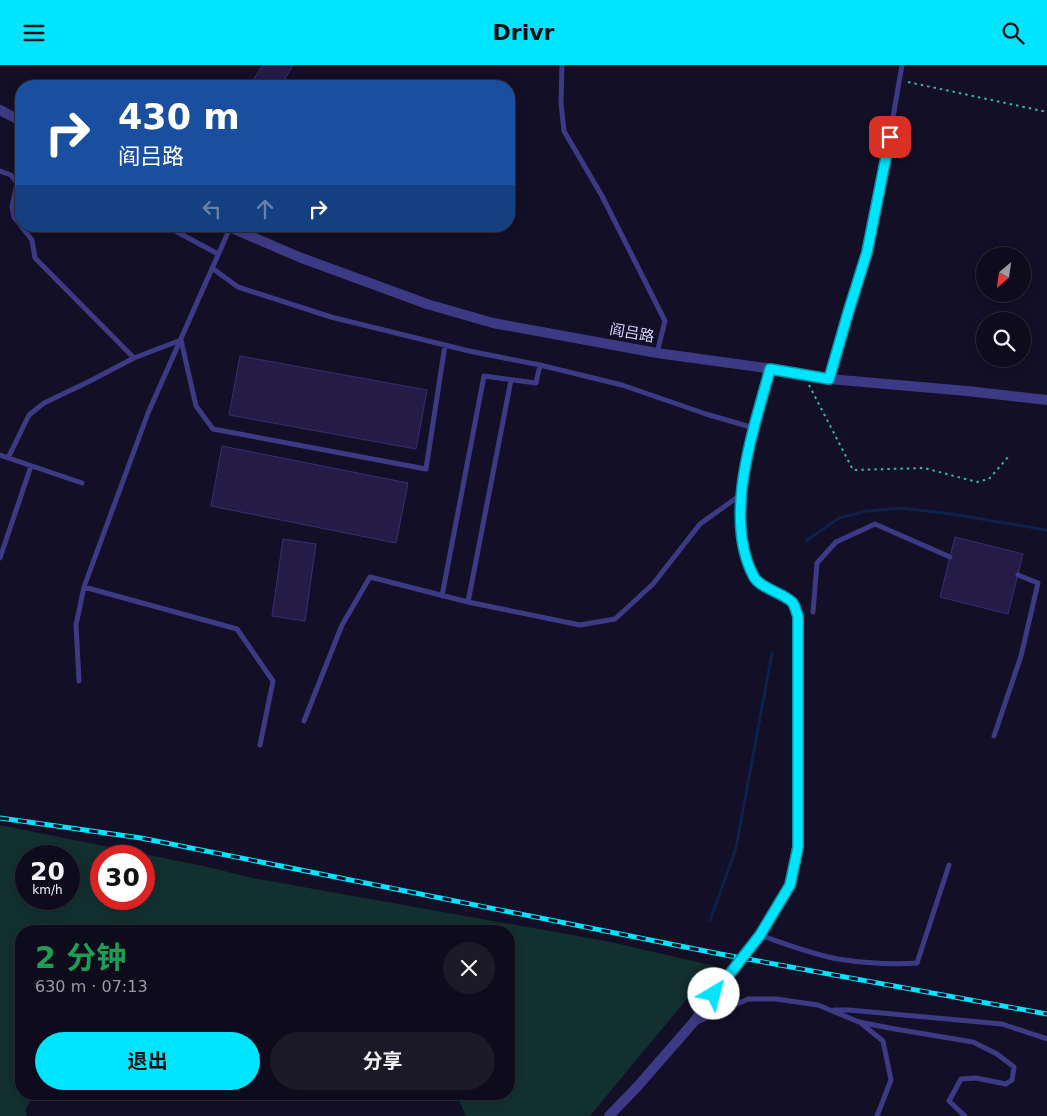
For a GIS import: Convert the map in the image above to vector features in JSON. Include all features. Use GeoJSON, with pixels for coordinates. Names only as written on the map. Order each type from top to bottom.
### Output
{"type":"FeatureCollection","features":[{"type":"Feature","properties":{"kind":"street"},"geometry":{"type":"LineString","coordinates":[[0,110],[15,118]]}},
{"type":"Feature","properties":{"kind":"street","name":"阎吕路"},"geometry":{"type":"LineString","coordinates":[[240,232],[298,257],[427,304],[493,323],[656,353],[829,379],[1047,400]]}},
{"type":"Feature","properties":{"kind":"street"},"geometry":{"type":"LineString","coordinates":[[609,1116],[692,1024],[760,935],[790,885],[798,847],[798,616],[792,603]]}},
{"type":"Feature","properties":{"kind":"lane"},"geometry":{"type":"LineString","coordinates":[[562,65],[561,103],[564,131],[602,196],[665,321],[656,353]]}},
{"type":"Feature","properties":{"kind":"lane"},"geometry":{"type":"LineString","coordinates":[[829,379],[867,252],[902,65]]}},
{"type":"Feature","properties":{"kind":"lane"},"geometry":{"type":"LineString","coordinates":[[0,171],[11,175],[15,180]]}},
{"type":"Feature","properties":{"kind":"lane"},"geometry":{"type":"LineString","coordinates":[[15,193],[12,207],[15,218]]}},
{"type":"Feature","properties":{"kind":"lane"},"geometry":{"type":"LineString","coordinates":[[26,232],[32,240],[35,258],[134,358]]}},
{"type":"Feature","properties":{"kind":"lane"},"geometry":{"type":"LineString","coordinates":[[177,232],[218,254]]}},
{"type":"Feature","properties":{"kind":"lane"},"geometry":{"type":"LineString","coordinates":[[79,681],[76,625],[84,587],[148,413],[227,232]]}},
{"type":"Feature","properties":{"kind":"lane"},"geometry":{"type":"LineString","coordinates":[[212,268],[238,287],[331,317],[622,385],[706,414],[754,428]]}},
{"type":"Feature","properties":{"kind":"lane"},"geometry":{"type":"LineString","coordinates":[[8,458],[29,415],[44,403],[88,383],[134,358],[181,339]]}},
{"type":"Feature","properties":{"kind":"lane"},"geometry":{"type":"LineString","coordinates":[[181,339],[196,407],[214,429],[426,469],[445,345]]}},
{"type":"Feature","properties":{"kind":"lane"},"geometry":{"type":"LineString","coordinates":[[442,596],[484,376],[536,383],[540,365]]}},
{"type":"Feature","properties":{"kind":"lane"},"geometry":{"type":"LineString","coordinates":[[770,369],[745,463],[739,516],[746,555],[755,579],[792,603]]}},
{"type":"Feature","properties":{"kind":"lane"},"geometry":{"type":"LineString","coordinates":[[468,602],[512,380]]}},
{"type":"Feature","properties":{"kind":"lane"},"geometry":{"type":"LineString","coordinates":[[0,455],[82,483]]}},
{"type":"Feature","properties":{"kind":"lane"},"geometry":{"type":"LineString","coordinates":[[0,558],[32,466]]}},
{"type":"Feature","properties":{"kind":"lane"},"geometry":{"type":"LineString","coordinates":[[304,721],[342,625],[370,577],[468,602],[580,625],[615,619],[653,584],[700,525],[742,494]]}},
{"type":"Feature","properties":{"kind":"lane"},"geometry":{"type":"LineString","coordinates":[[814,612],[817,563],[836,542],[875,524],[950,557]]}},
{"type":"Feature","properties":{"kind":"lane"},"geometry":{"type":"LineString","coordinates":[[994,736],[1021,656],[1038,583],[1018,575]]}},
{"type":"Feature","properties":{"kind":"lane"},"geometry":{"type":"LineString","coordinates":[[84,587],[236,629],[273,681],[260,745]]}},
{"type":"Feature","properties":{"kind":"lane"},"geometry":{"type":"LineString","coordinates":[[760,935],[838,959],[896,964],[917,963],[949,865]]}},
{"type":"Feature","properties":{"kind":"lane"},"geometry":{"type":"LineString","coordinates":[[692,1024],[748,999],[776,999],[818,1005],[859,1022],[973,1042],[998,1054],[1014,1067],[1012,1080],[1006,1084],[976,1078],[961,1079],[948,1101],[965,1116]]}},
{"type":"Feature","properties":{"kind":"lane"},"geometry":{"type":"LineString","coordinates":[[831,1010],[850,1010],[1002,1024],[1047,1039]]}},
{"type":"Feature","properties":{"kind":"lane"},"geometry":{"type":"LineString","coordinates":[[859,1022],[883,1041],[891,1080],[877,1116]]}},
{"type":"Feature","properties":{"kind":"path"},"geometry":{"type":"LineString","coordinates":[[900,81],[1047,112]]}},
{"type":"Feature","properties":{"kind":"path"},"geometry":{"type":"LineString","coordinates":[[803,374],[853,470],[924,467],[977,481],[989,479],[1009,456]]}},
{"type":"Feature","properties":{"kind":"green space"},"geometry":{"type":"Polygon","coordinates":[[[0,825],[99,845],[90,845],[90,910],[155,910],[155,856],[253,878],[611,942],[714,966],[590,1116],[466,1116],[459,1100],[515,1100],[515,925],[15,925],[15,1100],[31,1100],[25,1110],[27,1116],[0,1116],[0,825]]]}},
{"type":"Feature","properties":{"kind":"building"},"geometry":{"type":"Polygon","coordinates":[[[263,65],[293,65],[284,80],[253,80],[263,65]]]}},
{"type":"Feature","properties":{"kind":"building"},"geometry":{"type":"Polygon","coordinates":[[[240,356],[427,390],[416,449],[229,415],[240,356]]]}},
{"type":"Feature","properties":{"kind":"building"},"geometry":{"type":"Polygon","coordinates":[[[222,446],[408,483],[396,543],[211,506],[222,446]]]}},
{"type":"Feature","properties":{"kind":"building"},"geometry":{"type":"Polygon","coordinates":[[[955,537],[1023,554],[1008,614],[940,597],[955,537]]]}},
{"type":"Feature","properties":{"kind":"building"},"geometry":{"type":"Polygon","coordinates":[[[283,539],[316,544],[305,621],[272,616],[283,539]]]}},
{"type":"Feature","properties":{"kind":"waterway"},"geometry":{"type":"LineString","coordinates":[[807,540],[839,518],[867,511],[901,508],[952,514],[1047,530]]}},
{"type":"Feature","properties":{"kind":"waterway"},"geometry":{"type":"LineString","coordinates":[[710,921],[736,848],[772,653]]}},
{"type":"Feature","properties":{"kind":"railway"},"geometry":{"type":"LineString","coordinates":[[0,818],[141,838],[720,954],[1047,1014]]}},
{"type":"Feature","properties":{"kind":"route"},"geometry":{"type":"LineString","coordinates":[[714,994],[760,935],[790,885],[798,847],[798,616],[792,603],[755,579],[746,555],[739,516],[745,463],[770,369],[829,379],[867,252],[890,137]]}}]}
